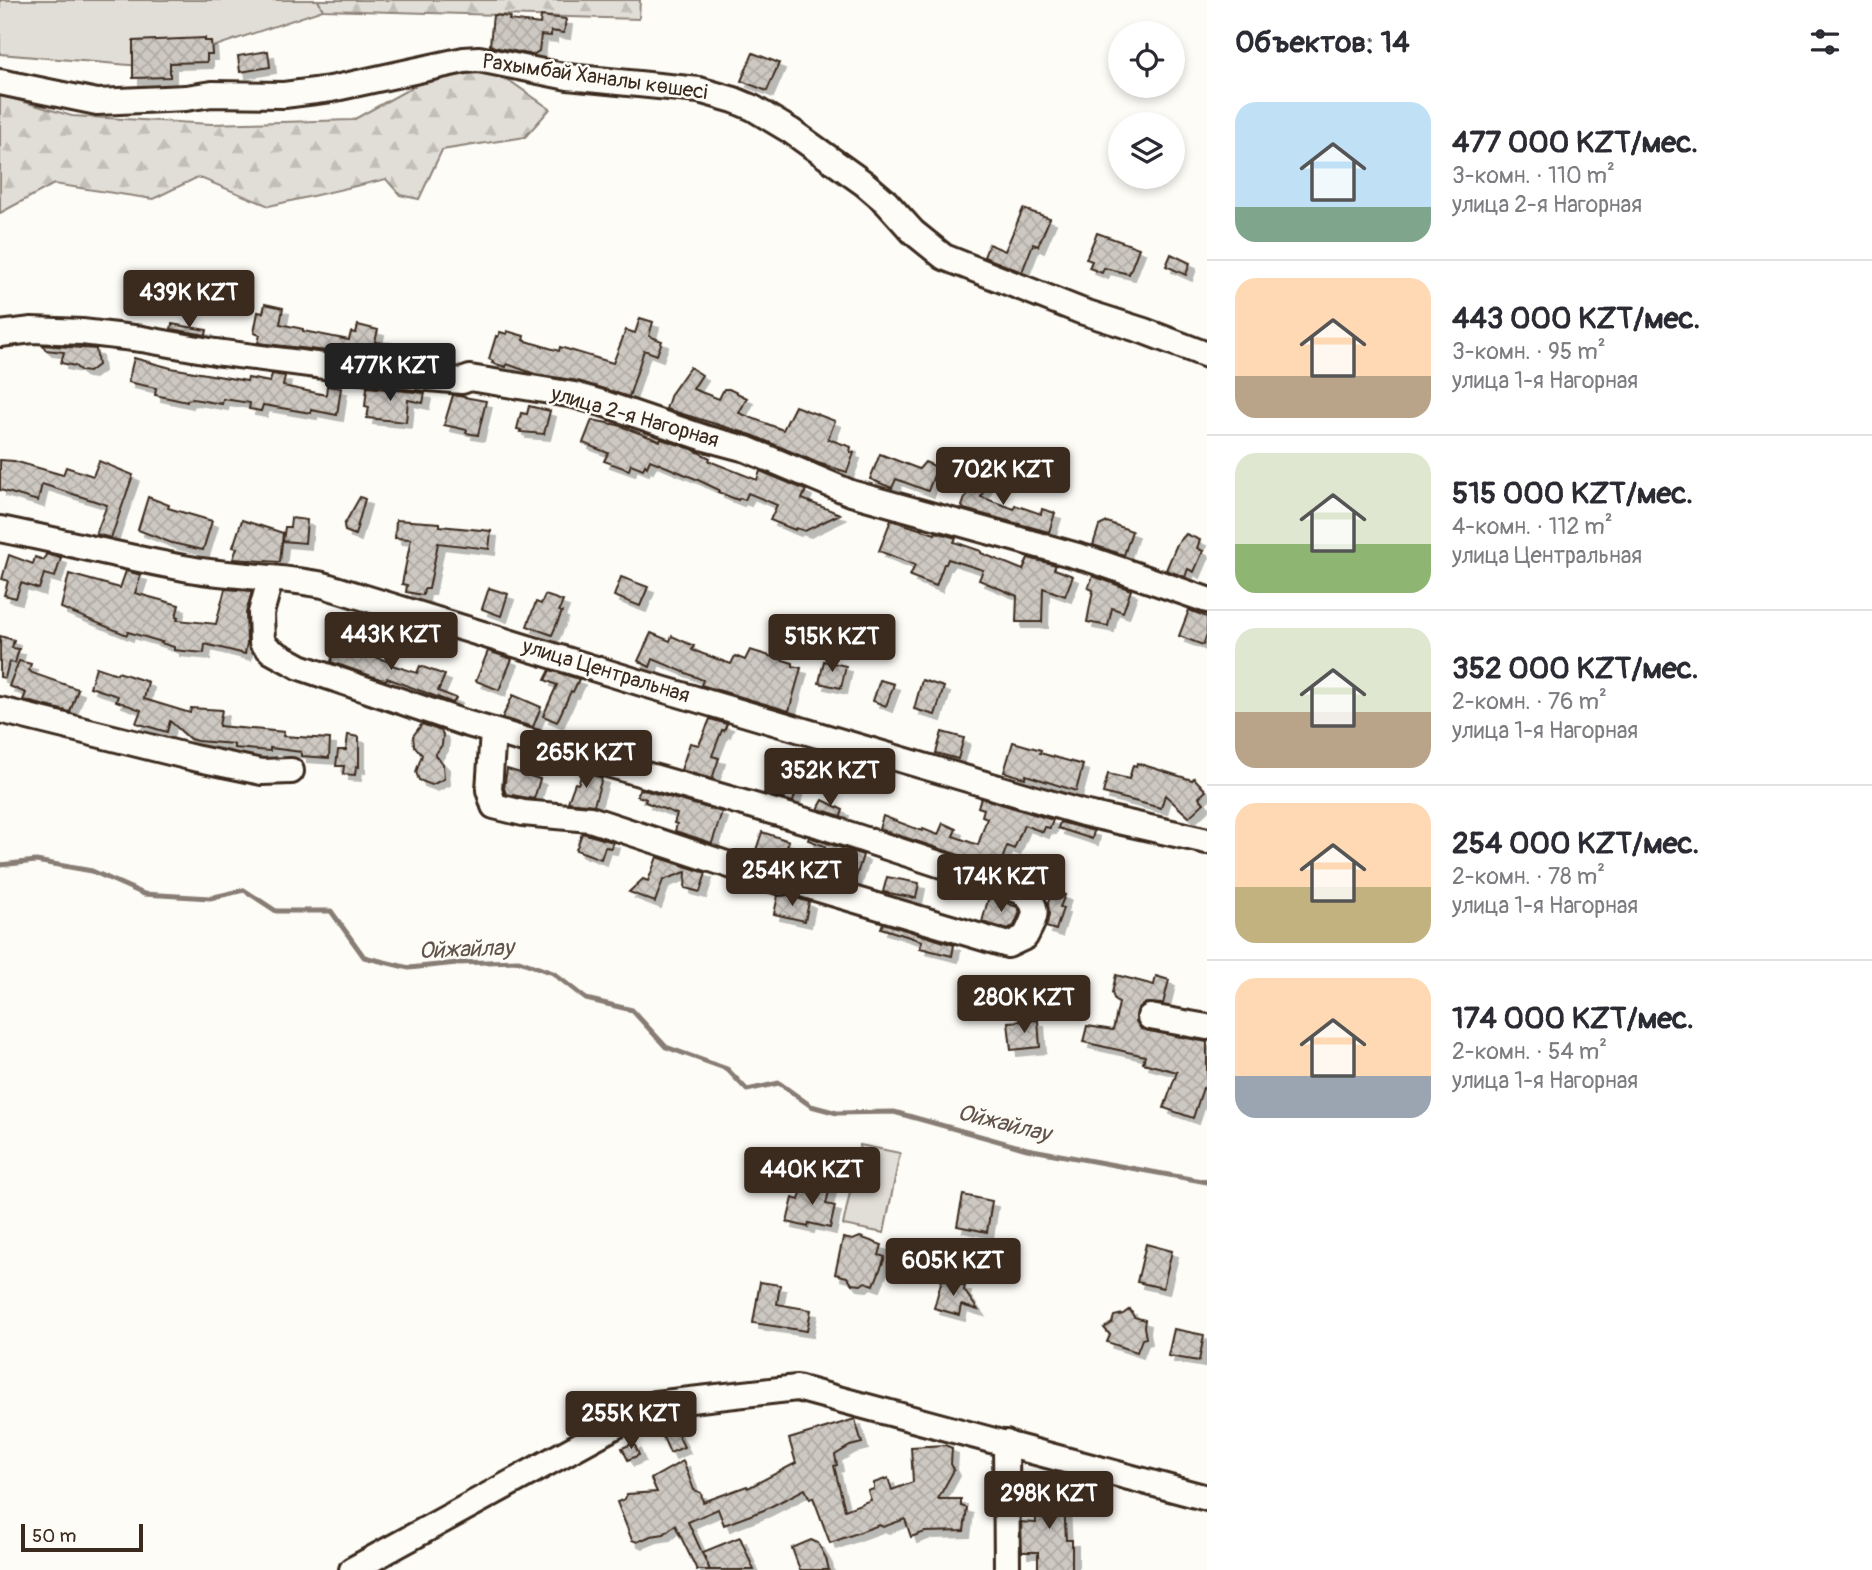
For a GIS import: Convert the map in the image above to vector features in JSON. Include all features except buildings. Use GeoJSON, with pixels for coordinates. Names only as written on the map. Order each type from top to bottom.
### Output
{"type":"FeatureCollection","features":[{"type":"Feature","properties":{"kind":"street","name":"Рахымбай Ханалы көшесі"},"geometry":{"type":"LineString","coordinates":[[0,82],[97,102],[186,98],[212,94],[284,95],[331,89],[464,60],[479,60],[568,77],[699,90],[753,108],[791,131],[865,184],[886,202],[913,232],[944,257],[1081,311],[1207,355]]}},
{"type":"Feature","properties":{"kind":"street","name":"улица 2-я Нагорная"},"geometry":{"type":"LineString","coordinates":[[0,334],[32,330],[82,332],[386,374],[462,381],[470,378],[574,395],[676,427],[705,439],[746,449],[850,493],[1093,560],[1207,600]]}},
{"type":"Feature","properties":{"kind":"street","name":"улица Центральная"},"geometry":{"type":"LineString","coordinates":[[0,529],[185,568],[270,580],[291,579],[323,586],[1083,813],[1207,841]]}},
{"type":"Feature","properties":{"kind":"street"},"geometry":{"type":"LineString","coordinates":[[270,580],[261,613],[262,642],[282,659],[300,667],[493,732],[820,825],[1021,891],[1035,906],[1034,917],[1025,937],[1014,943],[1000,943],[785,879],[781,881],[733,867],[604,823],[552,814],[523,813],[494,806],[489,790],[493,732]]}},
{"type":"Feature","properties":{"kind":"street"},"geometry":{"type":"LineString","coordinates":[[0,710],[194,758],[261,772],[291,771]]}},
{"type":"Feature","properties":{"kind":"street"},"geometry":{"type":"LineString","coordinates":[[1150,1017],[1207,1027]]}},
{"type":"Feature","properties":{"kind":"street"},"geometry":{"type":"LineString","coordinates":[[352,1570],[655,1404],[797,1388],[1207,1498]]}},
{"type":"Feature","properties":{"kind":"street"},"geometry":{"type":"LineString","coordinates":[[1006,1444],[1007,1570]]}},
{"type":"Feature","properties":{"kind":"green space"},"geometry":{"type":"Polygon","coordinates":[[[0,0],[318,0],[323,10],[153,67],[0,54],[0,0]]]}},
{"type":"Feature","properties":{"kind":"green space"},"geometry":{"type":"Polygon","coordinates":[[[318,0],[640,0],[639,19],[323,10],[318,0]]]}},
{"type":"Feature","properties":{"kind":"green space"},"geometry":{"type":"Polygon","coordinates":[[[493,69],[550,109],[525,137],[442,150],[419,199],[400,195],[386,179],[269,206],[198,177],[153,199],[54,184],[0,213],[0,95],[72,116],[211,124],[353,120],[420,83],[493,69]]]}},
{"type":"Feature","properties":{"kind":"green space"},"geometry":{"type":"Polygon","coordinates":[[[860,1145],[900,1153],[884,1233],[843,1225],[860,1145]]]}},
{"type":"Feature","properties":{"kind":"waterway","name":"Ойжайлау"},"geometry":{"type":"LineString","coordinates":[[0,865],[36,861],[92,871],[144,894],[210,898],[244,890],[276,911],[331,911],[364,957],[409,968],[519,961],[553,973],[586,999],[632,1010],[666,1047],[727,1069],[747,1090],[779,1083],[811,1106],[837,1113],[894,1112],[1027,1149],[1207,1182]]}}]}
